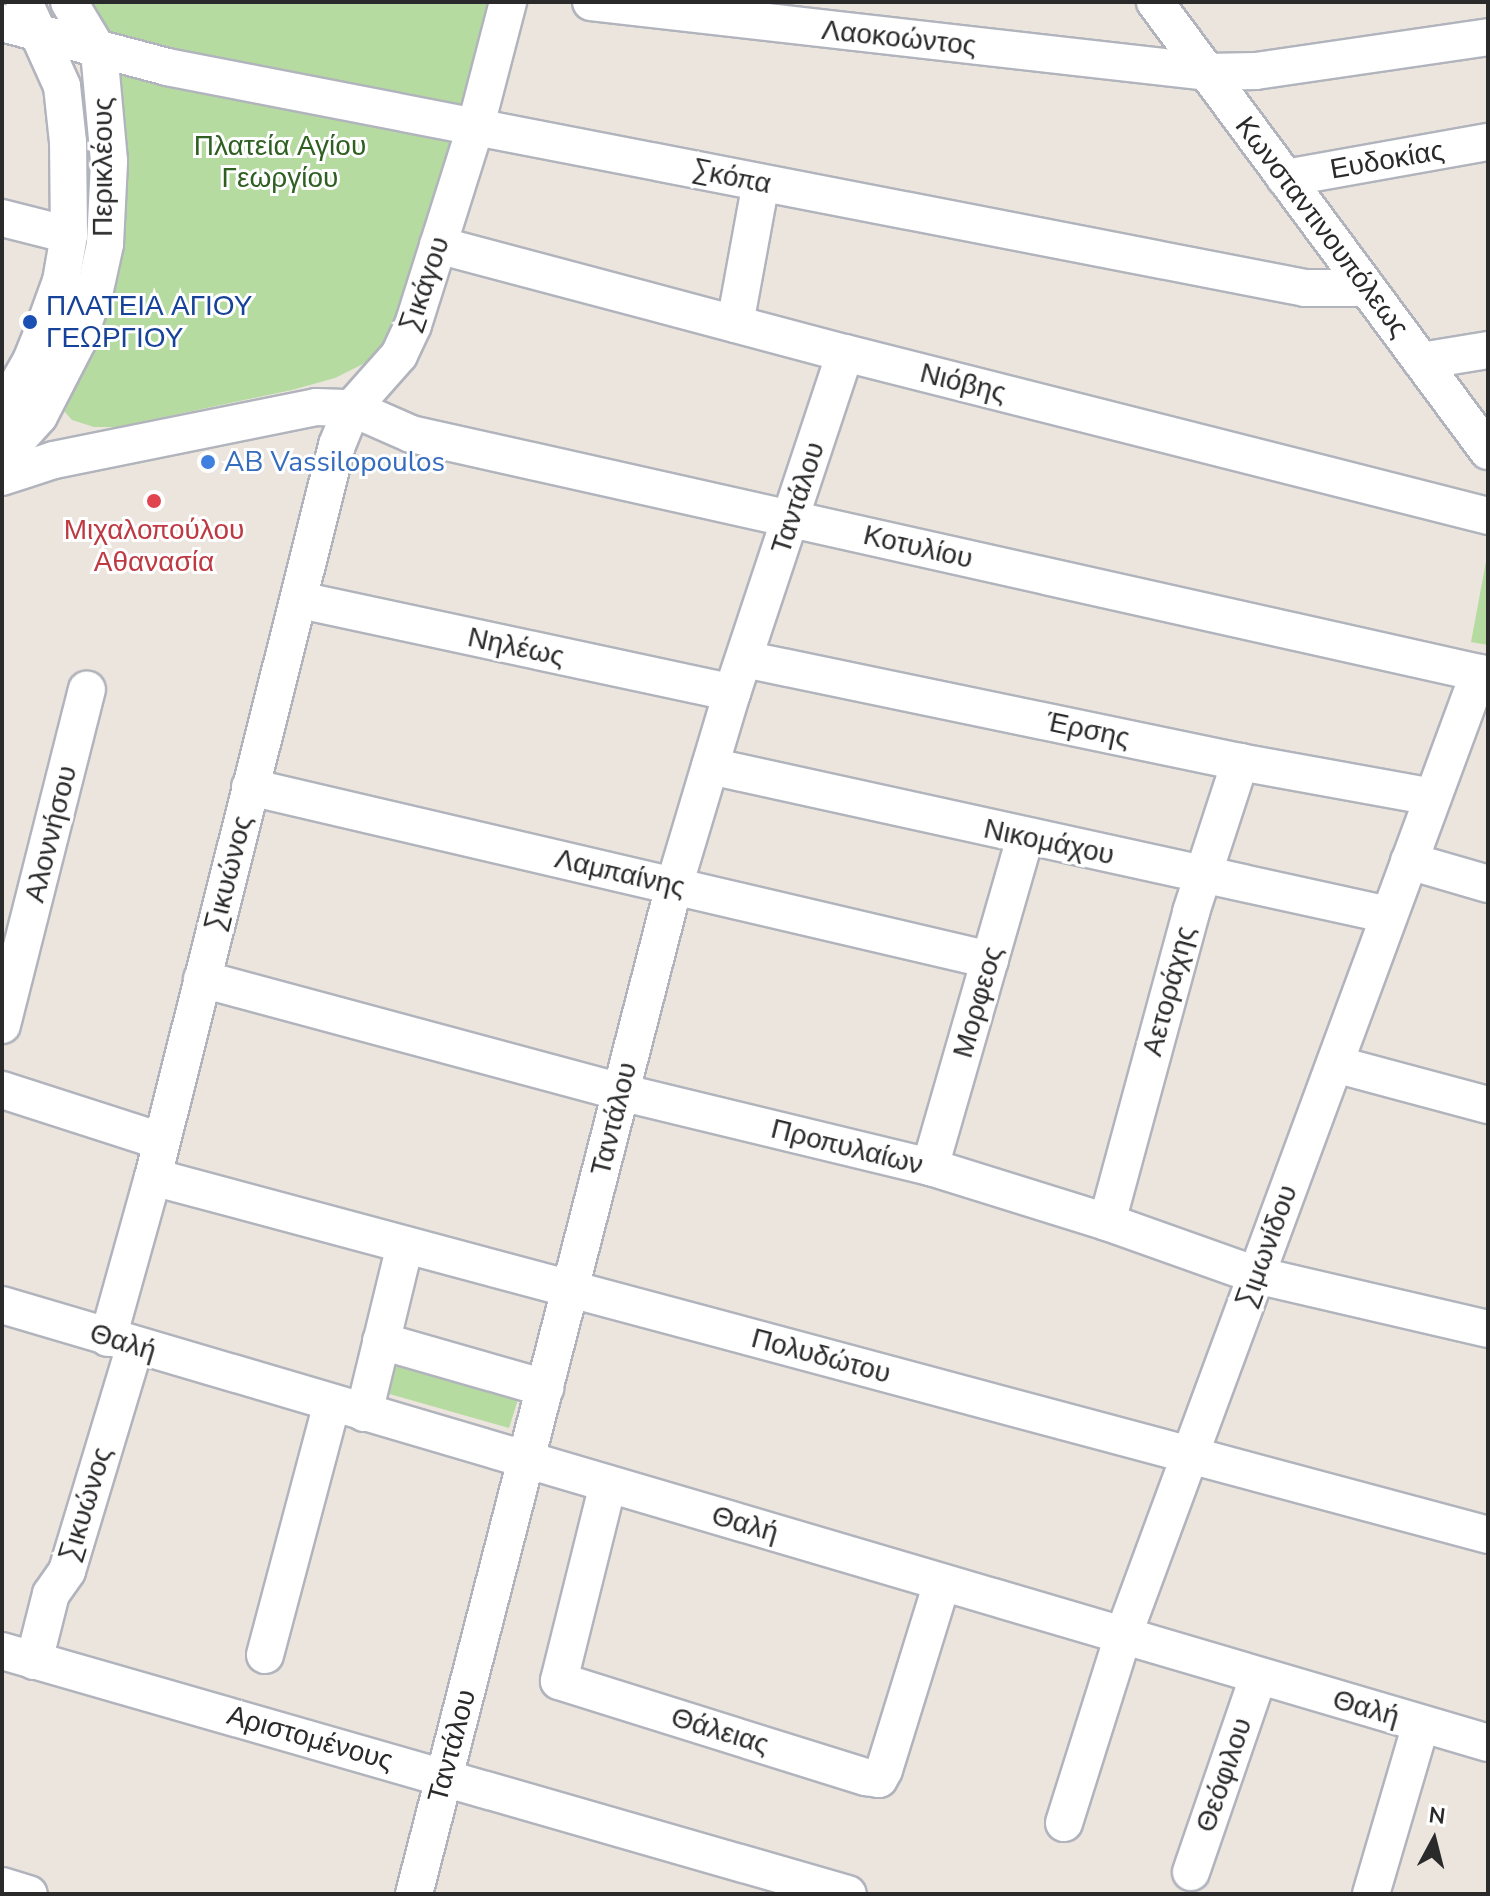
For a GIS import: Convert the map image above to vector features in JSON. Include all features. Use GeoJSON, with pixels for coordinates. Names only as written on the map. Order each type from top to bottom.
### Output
{"type":"FeatureCollection","features":[{"type":"Feature","properties":{"kind":"street","name":"Περικλέους"},"geometry":{"type":"LineString","coordinates":[[13,407],[77,342],[95,290],[105,244],[109,161],[99,52],[69,2]]}},
{"type":"Feature","properties":{"kind":"street","name":"Σικάγου"},"geometry":{"type":"LineString","coordinates":[[352,408],[399,355],[413,325],[476,125],[508,2]]}},
{"type":"Feature","properties":{"kind":"street","name":"Λαοκοώντος"},"geometry":{"type":"LineString","coordinates":[[591,2],[1207,72],[1256,71],[1488,37]]}},
{"type":"Feature","properties":{"kind":"street","name":"Κωνσταντινουπόλεως"},"geometry":{"type":"LineString","coordinates":[[1155,2],[1488,451]]}},
{"type":"Feature","properties":{"kind":"street","name":"Περικλέους"},"geometry":{"type":"LineString","coordinates":[[2,457],[13,407],[61,281],[69,235],[68,142],[62,86],[30,16]]}},
{"type":"Feature","properties":{"kind":"street","name":"Σκόπα"},"geometry":{"type":"LineString","coordinates":[[2,23],[30,16],[99,52],[761,183],[1305,288],[1367,288]]}},
{"type":"Feature","properties":{"kind":"street","name":"Ευδοκίας"},"geometry":{"type":"LineString","coordinates":[[1285,178],[1488,142]]}},
{"type":"Feature","properties":{"kind":"street"},"geometry":{"type":"LineString","coordinates":[[735,324],[761,183]]}},
{"type":"Feature","properties":{"kind":"street"},"geometry":{"type":"LineString","coordinates":[[2,218],[69,235]]}},
{"type":"Feature","properties":{"kind":"street","name":"Νιόβης"},"geometry":{"type":"LineString","coordinates":[[438,245],[845,353],[1488,516]]}},
{"type":"Feature","properties":{"kind":"street"},"geometry":{"type":"LineString","coordinates":[[1421,361],[1488,350]]}},
{"type":"Feature","properties":{"kind":"street","name":"Ταντάλου"},"geometry":{"type":"LineString","coordinates":[[414,1894],[674,886],[732,693],[845,353]]}},
{"type":"Feature","properties":{"kind":"street"},"geometry":{"type":"LineString","coordinates":[[13,407],[69,436],[112,448]]}},
{"type":"Feature","properties":{"kind":"street"},"geometry":{"type":"LineString","coordinates":[[2,477],[54,460],[316,407],[352,408]]}},
{"type":"Feature","properties":{"kind":"street","name":"Κοτυλίου"},"geometry":{"type":"LineString","coordinates":[[352,408],[411,434],[1483,674]]}},
{"type":"Feature","properties":{"kind":"street","name":"Σικυώνος"},"geometry":{"type":"LineString","coordinates":[[18,1656],[67,1571],[122,1342],[161,1141],[337,445],[352,408]]}},
{"type":"Feature","properties":{"kind":"street","name":"Νηλέως"},"geometry":{"type":"LineString","coordinates":[[300,600],[732,693]]}},
{"type":"Feature","properties":{"kind":"street","name":"Έρσης"},"geometry":{"type":"LineString","coordinates":[[744,659],[1240,762],[1433,797]]}},
{"type":"Feature","properties":{"kind":"street","name":"Σιμωνίδου"},"geometry":{"type":"LineString","coordinates":[[1064,1823],[1123,1636],[1189,1455],[1433,797],[1483,674]]}},
{"type":"Feature","properties":{"kind":"street","name":"Αλοννήσου"},"geometry":{"type":"LineString","coordinates":[[2,1025],[87,690]]}},
{"type":"Feature","properties":{"kind":"street","name":"Αετοράχης"},"geometry":{"type":"LineString","coordinates":[[1107,1222],[1191,912],[1240,762]]}},
{"type":"Feature","properties":{"kind":"street","name":"Νικομάχου"},"geometry":{"type":"LineString","coordinates":[[710,766],[1389,915]]}},
{"type":"Feature","properties":{"kind":"street","name":"Λαμπαίνης"},"geometry":{"type":"LineString","coordinates":[[250,787],[990,960]]}},
{"type":"Feature","properties":{"kind":"street","name":"Μορφεος"},"geometry":{"type":"LineString","coordinates":[[930,1167],[1025,837]]}},
{"type":"Feature","properties":{"kind":"street"},"geometry":{"type":"LineString","coordinates":[[1409,861],[1488,884]]}},
{"type":"Feature","properties":{"kind":"street","name":"Προπυλαίων"},"geometry":{"type":"LineString","coordinates":[[202,979],[620,1092],[930,1167],[1107,1222],[1256,1275],[1488,1329]]}},
{"type":"Feature","properties":{"kind":"street"},"geometry":{"type":"LineString","coordinates":[[1335,1064],[1488,1105]]}},
{"type":"Feature","properties":{"kind":"street"},"geometry":{"type":"LineString","coordinates":[[2,1090],[161,1141]]}},
{"type":"Feature","properties":{"kind":"street","name":"Πολυδώτου"},"geometry":{"type":"LineString","coordinates":[[153,1177],[1488,1535]]}},
{"type":"Feature","properties":{"kind":"street"},"geometry":{"type":"LineString","coordinates":[[265,1655],[348,1408],[381,1341],[405,1245]]}},
{"type":"Feature","properties":{"kind":"street","name":"Θαλή"},"geometry":{"type":"LineString","coordinates":[[2,1305],[1488,1743]]}},
{"type":"Feature","properties":{"kind":"street"},"geometry":{"type":"LineString","coordinates":[[381,1341],[545,1388]]}},
{"type":"Feature","properties":{"kind":"street","name":"Θάλειας"},"geometry":{"type":"LineString","coordinates":[[608,1484],[559,1681],[866,1777],[879,1779],[884,1770],[942,1583]]}},
{"type":"Feature","properties":{"kind":"street","name":"Αριστομένους"},"geometry":{"type":"LineString","coordinates":[[18,1656],[848,1894]]}},
{"type":"Feature","properties":{"kind":"street","name":"Θεόφιλου"},"geometry":{"type":"LineString","coordinates":[[1191,1872],[1258,1677]]}},
{"type":"Feature","properties":{"kind":"street"},"geometry":{"type":"LineString","coordinates":[[1371,1894],[1421,1724]]}},
{"type":"Feature","properties":{"kind":"street"},"geometry":{"type":"LineString","coordinates":[[2,1886],[29,1894]]}},
{"type":"Feature","properties":{"kind":"green space","name":"Πλατεία Αγίου Γεωργίου"},"geometry":{"type":"Polygon","coordinates":[[[89,2],[489,2],[466,106],[397,330],[384,348],[363,364],[335,378],[117,427],[94,427],[72,420],[64,411],[64,401],[109,296],[116,43],[89,2]]]}},
{"type":"Feature","properties":{"kind":"green space"},"geometry":{"type":"Polygon","coordinates":[[[1488,551],[1488,645],[1471,642],[1488,551]]]}},
{"type":"Feature","properties":{"kind":"green space"},"geometry":{"type":"Polygon","coordinates":[[[390,1352],[521,1390],[509,1428],[379,1391],[390,1352]]]}},
{"type":"Feature","properties":{"kind":"place","name":"ΠΛΑΤΕΙΑ ΑΓΙΟΥ ΓΕΩΡΓΙΟΥ"},"geometry":{"type":"Point","coordinates":[30,322]}},
{"type":"Feature","properties":{"kind":"place","name":"AB Vassilopoulos"},"geometry":{"type":"Point","coordinates":[208,462]}},
{"type":"Feature","properties":{"kind":"place","name":"Μιχαλοπούλου Αθανασία"},"geometry":{"type":"Point","coordinates":[154,501]}}]}
